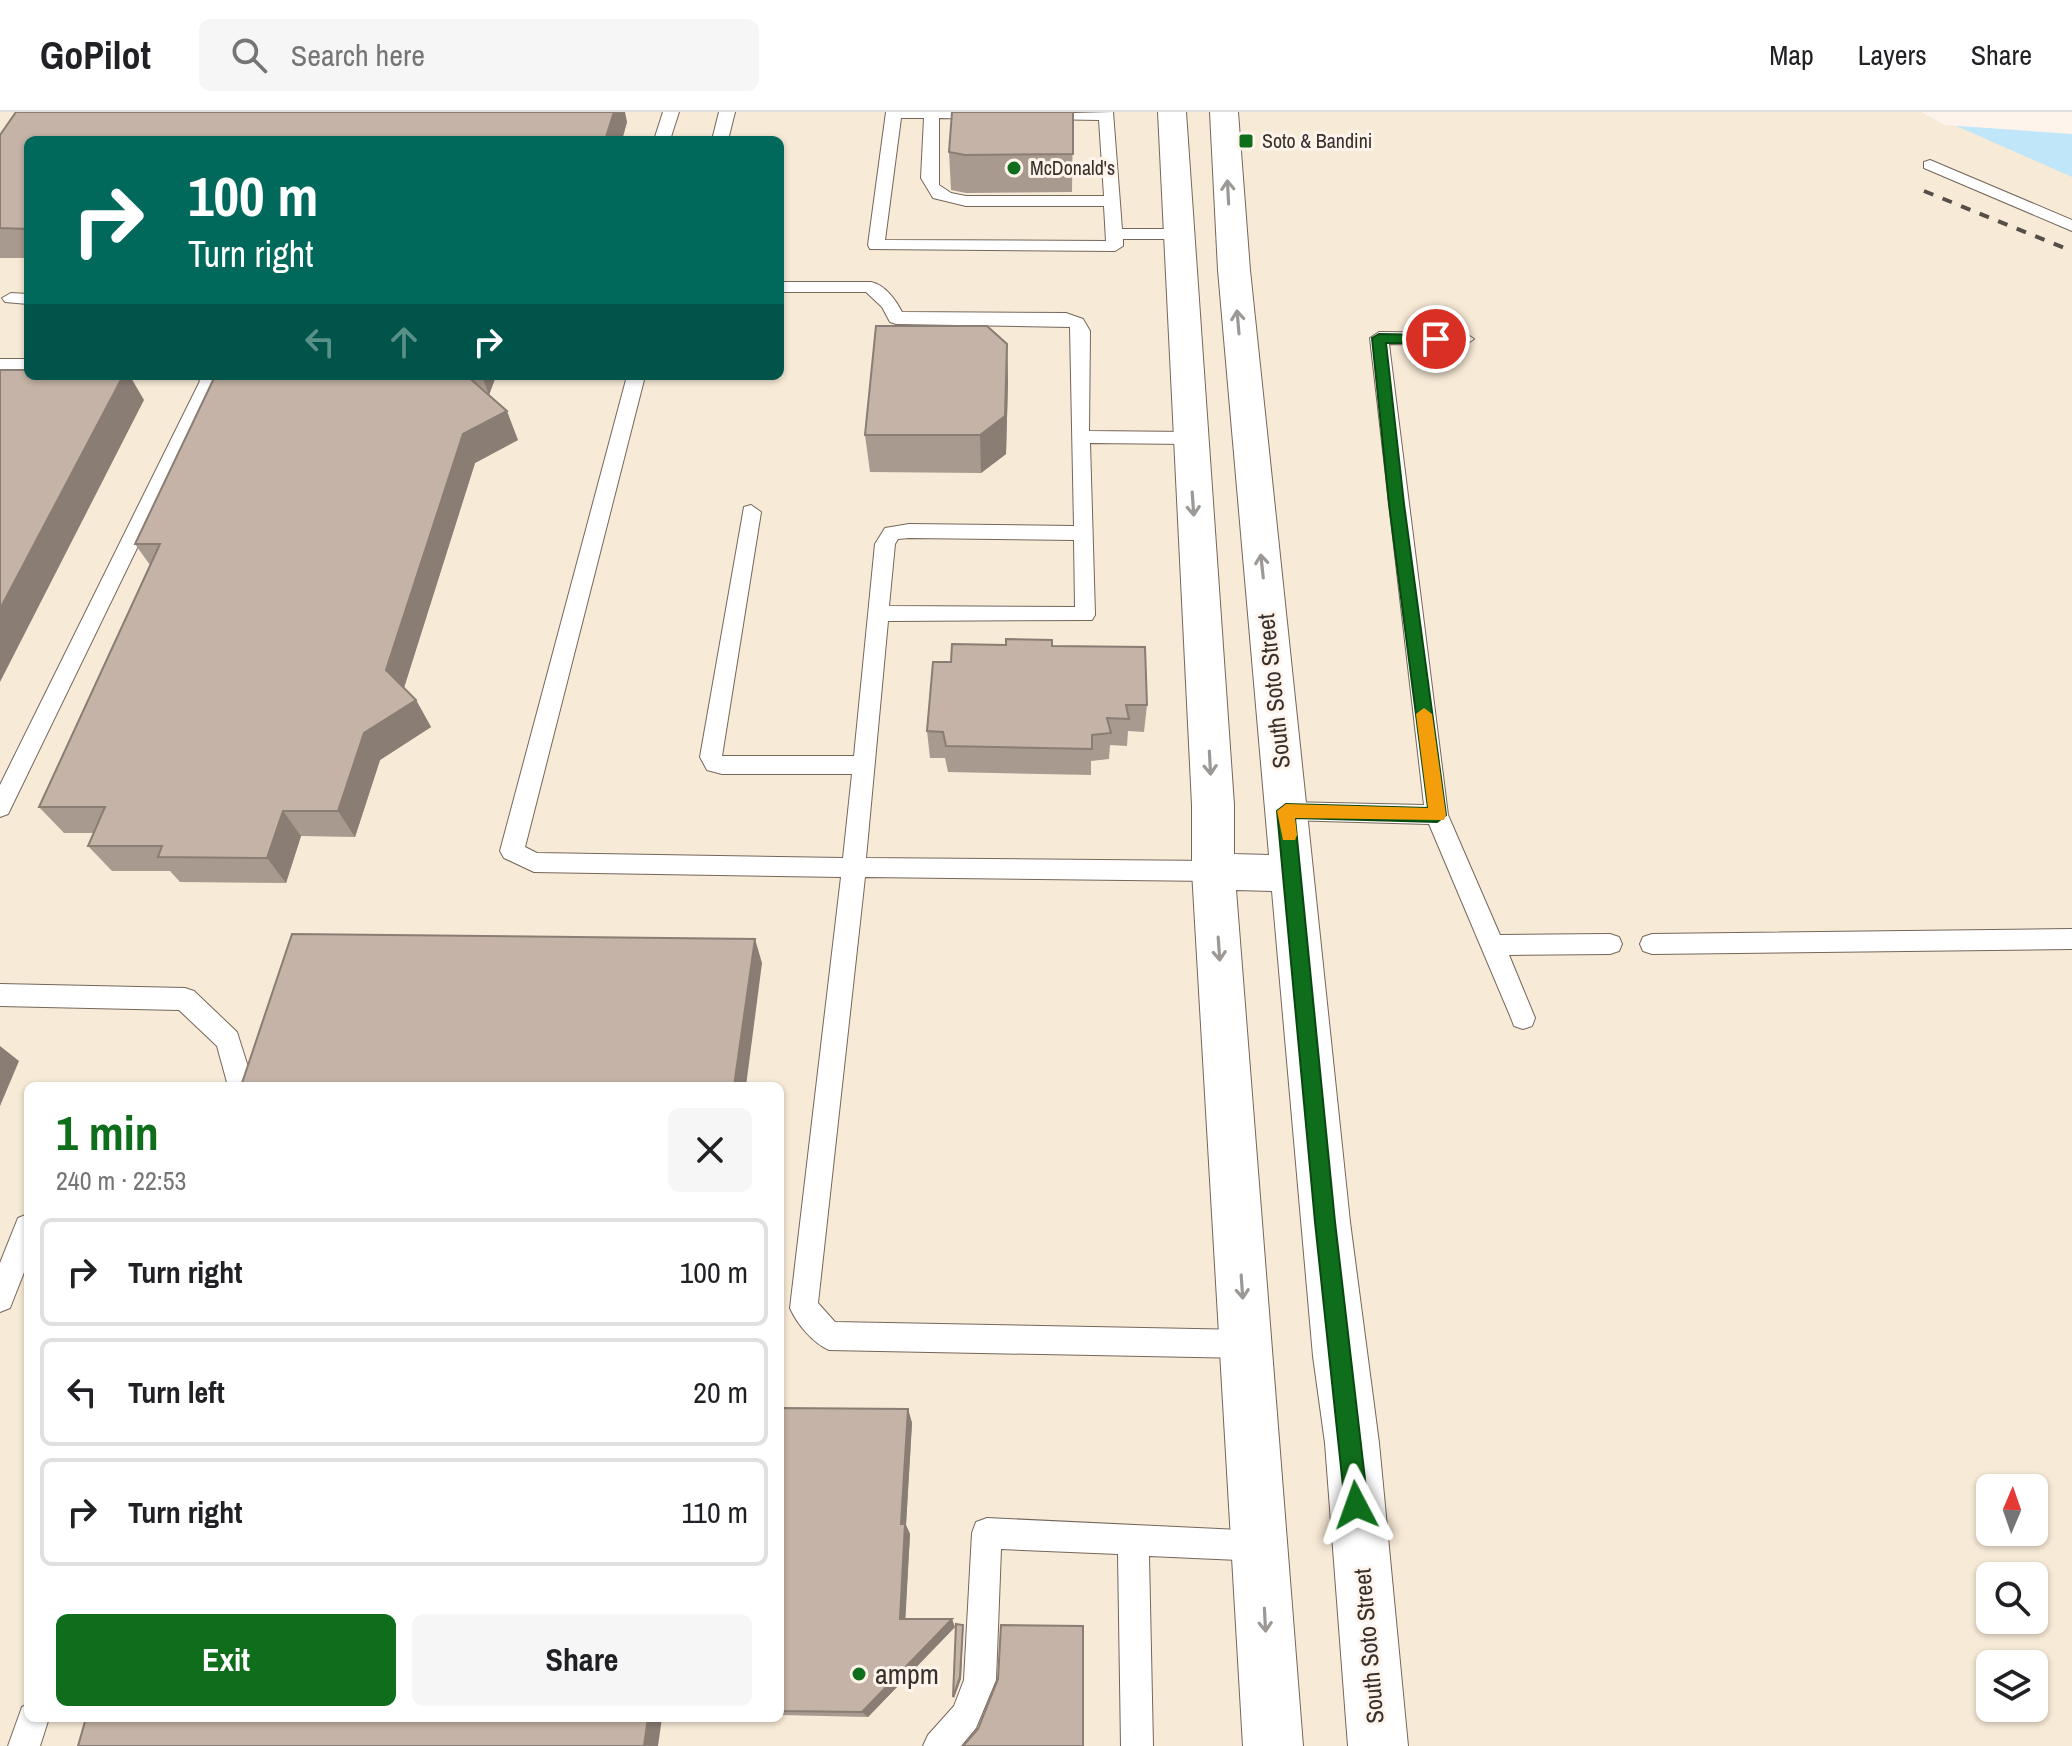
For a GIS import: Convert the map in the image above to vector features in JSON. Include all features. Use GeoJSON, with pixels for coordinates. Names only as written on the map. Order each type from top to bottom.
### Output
{"type":"FeatureCollection","features":[{"type":"Feature","properties":{"kind":"main road"},"geometry":{"type":"LineString","coordinates":[[1172,112],[1212,790],[1213,871],[1273,1746]]}},
{"type":"Feature","properties":{"kind":"main road","name":"South Soto Street"},"geometry":{"type":"LineString","coordinates":[[1224,112],[1234,270],[1328,1252],[1352,1443],[1378,1746]]}},
{"type":"Feature","properties":{"kind":"main road"},"geometry":{"type":"LineString","coordinates":[[1213,871],[1293,874]]}},
{"type":"Feature","properties":{"kind":"lane"},"geometry":{"type":"LineString","coordinates":[[663,136],[671,112]]}},
{"type":"Feature","properties":{"kind":"lane"},"geometry":{"type":"LineString","coordinates":[[721,136],[727,112]]}},
{"type":"Feature","properties":{"kind":"lane"},"geometry":{"type":"LineString","coordinates":[[878,613],[1085,615],[1080,437],[1081,331],[1077,323],[1066,319],[896,318],[874,266],[894,112],[996,114]]}},
{"type":"Feature","properties":{"kind":"lane"},"geometry":{"type":"LineString","coordinates":[[932,113],[926,179],[932,191],[943,198],[966,201],[1112,201]]}},
{"type":"Feature","properties":{"kind":"lane"},"geometry":{"type":"LineString","coordinates":[[784,286],[874,266],[1115,246],[1107,115],[1027,114]]}},
{"type":"Feature","properties":{"kind":"lane"},"geometry":{"type":"LineString","coordinates":[[1930,165],[2072,226]]}},
{"type":"Feature","properties":{"kind":"lane"},"geometry":{"type":"LineString","coordinates":[[1114,234],[1177,234]]}},
{"type":"Feature","properties":{"kind":"lane"},"geometry":{"type":"LineString","coordinates":[[1465,339],[1379,338],[1437,815],[1523,1018]]}},
{"type":"Feature","properties":{"kind":"lane"},"geometry":{"type":"LineString","coordinates":[[0,365],[24,365]]}},
{"type":"Feature","properties":{"kind":"lane"},"geometry":{"type":"LineString","coordinates":[[0,808],[210,380]]}},
{"type":"Feature","properties":{"kind":"lane"},"geometry":{"type":"LineString","coordinates":[[635,380],[512,851],[534,862],[581,865],[1213,871]]}},
{"type":"Feature","properties":{"kind":"lane"},"geometry":{"type":"LineString","coordinates":[[1080,437],[1189,438]]}},
{"type":"Feature","properties":{"kind":"lane"},"geometry":{"type":"LineString","coordinates":[[751,512],[711,757],[715,764],[722,765],[863,765]]}},
{"type":"Feature","properties":{"kind":"lane"},"geometry":{"type":"LineString","coordinates":[[1084,533],[892,533],[885,544],[854,867],[804,1308],[829,1336],[1246,1344]]}},
{"type":"Feature","properties":{"kind":"lane"},"geometry":{"type":"LineString","coordinates":[[1286,811],[1437,815]]}},
{"type":"Feature","properties":{"kind":"lane"},"geometry":{"type":"LineString","coordinates":[[1652,944],[2072,939]]}},
{"type":"Feature","properties":{"kind":"lane"},"geometry":{"type":"LineString","coordinates":[[1492,945],[1610,944]]}},
{"type":"Feature","properties":{"kind":"lane"},"geometry":{"type":"LineString","coordinates":[[0,995],[185,999],[228,1040],[240,1082]]}},
{"type":"Feature","properties":{"kind":"lane"},"geometry":{"type":"LineString","coordinates":[[0,1298],[24,1237]]}},
{"type":"Feature","properties":{"kind":"lane"},"geometry":{"type":"LineString","coordinates":[[939,1746],[965,1717],[980,1680],[987,1533],[1261,1546]]}},
{"type":"Feature","properties":{"kind":"lane"},"geometry":{"type":"LineString","coordinates":[[1133,1539],[1137,1746]]}},
{"type":"Feature","properties":{"kind":"lane"},"geometry":{"type":"LineString","coordinates":[[24,1746],[32,1722]]}},
{"type":"Feature","properties":{"kind":"shaded area"},"geometry":{"type":"Polygon","coordinates":[[[0,112],[2072,112],[2072,1746],[0,1746],[0,112]]]}},
{"type":"Feature","properties":{"kind":"water"},"geometry":{"type":"Polygon","coordinates":[[[1925,112],[2072,112],[2072,177],[1925,112]]]}},
{"type":"Feature","properties":{"kind":"pier"},"geometry":{"type":"Polygon","coordinates":[[[1921,112],[2072,112],[2072,134],[1945,125],[1921,112]]]}},
{"type":"Feature","properties":{"kind":"building"},"geometry":{"type":"Polygon","coordinates":[[[16,112],[614,112],[606,136],[24,136],[24,229],[0,228],[0,135],[16,112]]]}},
{"type":"Feature","properties":{"kind":"building"},"geometry":{"type":"Polygon","coordinates":[[[952,112],[1073,112],[1073,154],[965,155],[949,152],[952,112]]]}},
{"type":"Feature","properties":{"kind":"building"},"geometry":{"type":"Polygon","coordinates":[[[876,326],[987,326],[1007,344],[1005,416],[980,435],[865,435],[876,326]]]}},
{"type":"Feature","properties":{"kind":"building"},"geometry":{"type":"Polygon","coordinates":[[[0,370],[24,370],[24,380],[121,380],[0,609],[0,370]]]}},
{"type":"Feature","properties":{"kind":"building"},"geometry":{"type":"Polygon","coordinates":[[[213,380],[472,380],[507,411],[463,434],[386,670],[416,700],[364,733],[338,811],[283,811],[267,858],[158,857],[162,846],[88,846],[105,807],[39,807],[160,544],[135,544],[213,380]]]}},
{"type":"Feature","properties":{"kind":"building"},"geometry":{"type":"Polygon","coordinates":[[[1006,639],[1052,640],[1052,646],[1145,647],[1147,705],[1126,705],[1129,719],[1107,718],[1111,733],[1092,735],[1092,749],[946,746],[943,732],[927,731],[933,662],[951,662],[952,644],[1006,645],[1006,639]]]}},
{"type":"Feature","properties":{"kind":"building"},"geometry":{"type":"Polygon","coordinates":[[[292,934],[755,939],[735,1082],[242,1082],[292,934]]]}},
{"type":"Feature","properties":{"kind":"building"},"geometry":{"type":"Polygon","coordinates":[[[784,1408],[908,1409],[901,1524],[905,1524],[900,1619],[952,1619],[862,1712],[784,1711],[784,1408]]]}},
{"type":"Feature","properties":{"kind":"building"},"geometry":{"type":"Polygon","coordinates":[[[956,1624],[963,1625],[960,1677],[953,1697],[956,1624]]]}},
{"type":"Feature","properties":{"kind":"building"},"geometry":{"type":"Polygon","coordinates":[[[1001,1625],[1083,1626],[1083,1746],[963,1746],[978,1729],[998,1679],[1001,1625]]]}},
{"type":"Feature","properties":{"kind":"building"},"geometry":{"type":"Polygon","coordinates":[[[85,1722],[647,1722],[644,1746],[78,1746],[85,1722]]]}},
{"type":"Feature","properties":{"kind":"railway"},"geometry":{"type":"LineString","coordinates":[[1924,191],[2072,251]]}},
{"type":"Feature","properties":{"kind":"slow traffic"},"geometry":{"type":"LineString","coordinates":[[1289,835],[1286,811],[1437,815],[1424,714]]}},
{"type":"Feature","properties":{"kind":"place","name":"Soto & Bandini"},"geometry":{"type":"Point","coordinates":[1246,141]}},
{"type":"Feature","properties":{"kind":"place","name":"McDonald's"},"geometry":{"type":"Point","coordinates":[1014,168]}},
{"type":"Feature","properties":{"kind":"place","name":"ampm"},"geometry":{"type":"Point","coordinates":[859,1674]}},
{"type":"Feature","properties":{"kind":"route"},"geometry":{"type":"LineString","coordinates":[[1356,1505],[1352,1443],[1325,1222],[1286,811],[1437,815],[1379,338],[1436,339]]}}]}
